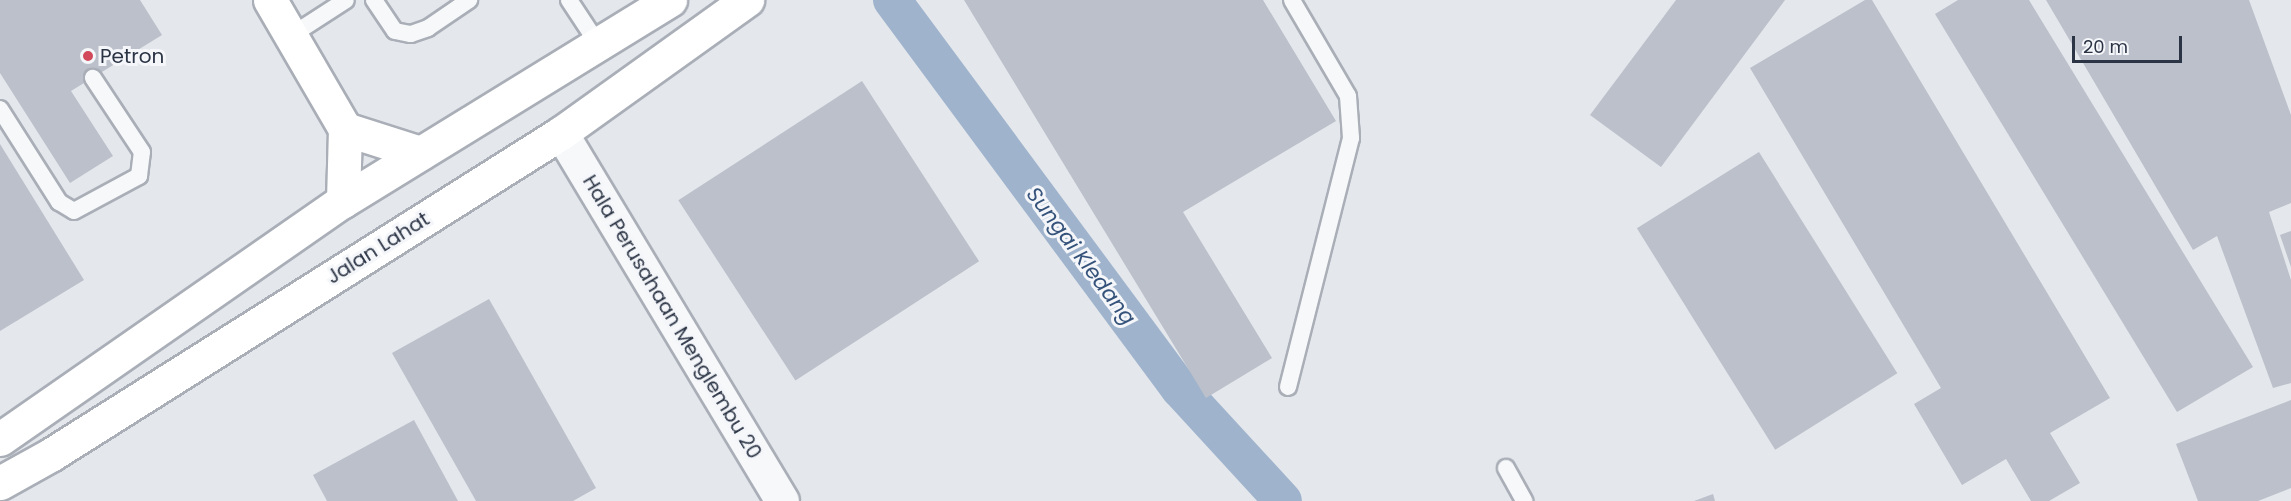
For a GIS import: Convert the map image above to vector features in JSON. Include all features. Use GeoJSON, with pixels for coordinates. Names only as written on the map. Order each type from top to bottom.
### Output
{"type":"FeatureCollection","features":[{"type":"Feature","properties":{"kind":"main road"},"geometry":{"type":"LineString","coordinates":[[270,0],[345,129],[343,201]]}},
{"type":"Feature","properties":{"kind":"main road"},"geometry":{"type":"LineString","coordinates":[[0,439],[343,201],[670,0]]}},
{"type":"Feature","properties":{"kind":"main road","name":"Jalan Lahat"},"geometry":{"type":"LineString","coordinates":[[0,483],[52,454],[561,133],[747,0]]}},
{"type":"Feature","properties":{"kind":"main road"},"geometry":{"type":"LineString","coordinates":[[345,129],[420,153]]}},
{"type":"Feature","properties":{"kind":"street","name":"Hala Perusahaan Menglembu 20"},"geometry":{"type":"LineString","coordinates":[[561,133],[782,501]]}},
{"type":"Feature","properties":{"kind":"lane"},"geometry":{"type":"LineString","coordinates":[[292,35],[345,0]]}},
{"type":"Feature","properties":{"kind":"lane"},"geometry":{"type":"LineString","coordinates":[[374,0],[395,31],[411,34],[428,28],[469,0]]}},
{"type":"Feature","properties":{"kind":"lane"},"geometry":{"type":"LineString","coordinates":[[569,0],[598,44]]}},
{"type":"Feature","properties":{"kind":"lane"},"geometry":{"type":"LineString","coordinates":[[1288,387],[1352,138],[1348,96],[1292,0]]}},
{"type":"Feature","properties":{"kind":"lane"},"geometry":{"type":"LineString","coordinates":[[0,109],[59,202],[74,211],[139,176],[142,152],[93,78]]}},
{"type":"Feature","properties":{"kind":"lane"},"geometry":{"type":"LineString","coordinates":[[1506,468],[1524,501]]}},
{"type":"Feature","properties":{"kind":"building"},"geometry":{"type":"Polygon","coordinates":[[[0,0],[140,0],[162,35],[71,91],[113,156],[70,183],[0,73],[0,0]]]}},
{"type":"Feature","properties":{"kind":"building"},"geometry":{"type":"Polygon","coordinates":[[[964,0],[1263,0],[1336,121],[1183,212],[1272,358],[1206,398],[964,0]]]}},
{"type":"Feature","properties":{"kind":"building"},"geometry":{"type":"Polygon","coordinates":[[[1676,0],[1785,0],[1661,167],[1590,115],[1676,0]]]}},
{"type":"Feature","properties":{"kind":"building"},"geometry":{"type":"Polygon","coordinates":[[[1865,0],[1872,0],[2110,398],[2050,433],[2080,483],[2049,501],[2031,501],[2006,459],[1962,485],[1914,404],[1941,388],[1750,68],[1865,0]]]}},
{"type":"Feature","properties":{"kind":"building"},"geometry":{"type":"Polygon","coordinates":[[[1958,0],[2029,0],[2253,367],[2177,412],[1935,14],[1958,0]]]}},
{"type":"Feature","properties":{"kind":"building"},"geometry":{"type":"Polygon","coordinates":[[[2046,0],[2249,0],[2291,115],[2291,203],[2269,212],[2291,280],[2291,383],[2273,388],[2217,236],[2193,250],[2046,0]]]}},
{"type":"Feature","properties":{"kind":"building"},"geometry":{"type":"Polygon","coordinates":[[[862,81],[979,261],[795,381],[678,200],[862,81]]]}},
{"type":"Feature","properties":{"kind":"building"},"geometry":{"type":"Polygon","coordinates":[[[0,144],[84,280],[0,331],[0,144]]]}},
{"type":"Feature","properties":{"kind":"building"},"geometry":{"type":"Polygon","coordinates":[[[1759,152],[1897,373],[1775,450],[1637,228],[1759,152]]]}},
{"type":"Feature","properties":{"kind":"building"},"geometry":{"type":"Polygon","coordinates":[[[2291,231],[2291,267],[2280,235],[2291,231]]]}},
{"type":"Feature","properties":{"kind":"building"},"geometry":{"type":"Polygon","coordinates":[[[489,299],[596,488],[573,501],[476,501],[392,353],[489,299]]]}},
{"type":"Feature","properties":{"kind":"building"},"geometry":{"type":"Polygon","coordinates":[[[2291,400],[2291,488],[2258,501],[2198,501],[2176,444],[2291,400]]]}},
{"type":"Feature","properties":{"kind":"building"},"geometry":{"type":"Polygon","coordinates":[[[414,420],[458,501],[327,501],[313,475],[414,420]]]}},
{"type":"Feature","properties":{"kind":"building"},"geometry":{"type":"Polygon","coordinates":[[[1713,494],[1715,501],[1694,501],[1713,494]]]}},
{"type":"Feature","properties":{"kind":"waterway","name":"Sungai Kledang"},"geometry":{"type":"LineString","coordinates":[[892,0],[1180,389],[1283,501]]}},
{"type":"Feature","properties":{"kind":"place","name":"Petron"},"geometry":{"type":"Point","coordinates":[88,56]}}]}
